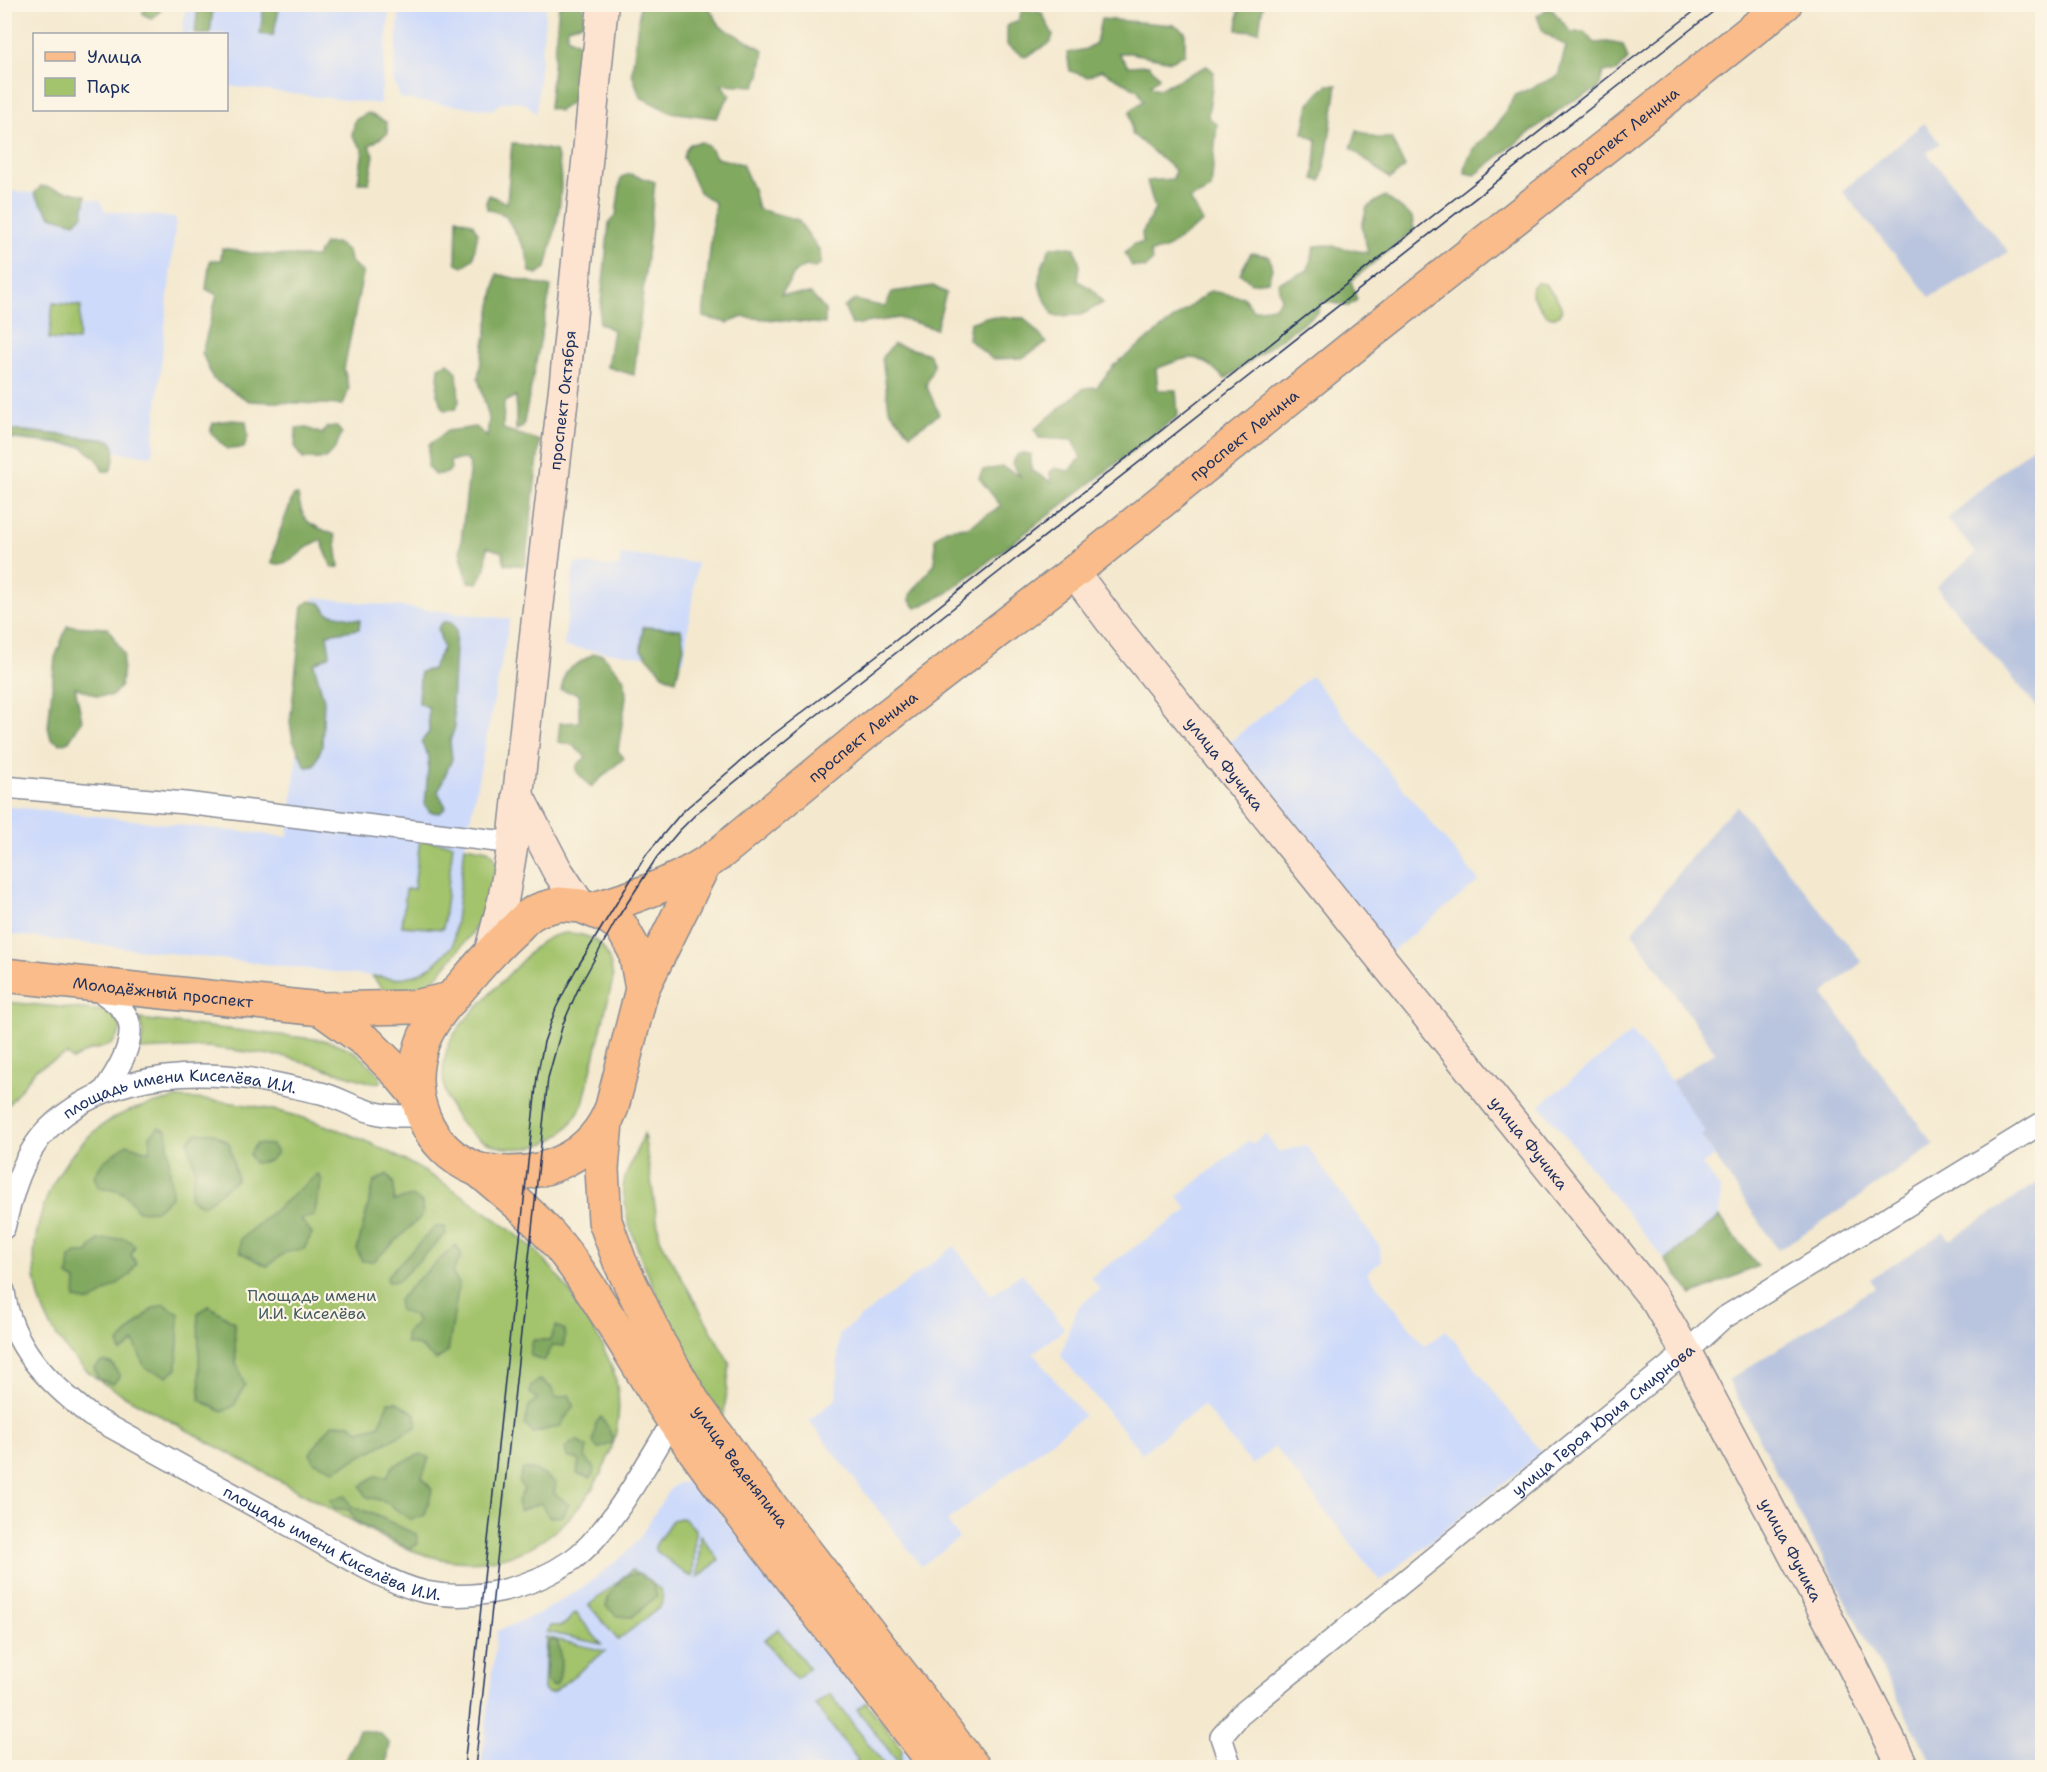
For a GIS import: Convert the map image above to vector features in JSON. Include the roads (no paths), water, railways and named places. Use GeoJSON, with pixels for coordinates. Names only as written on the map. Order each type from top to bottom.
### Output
{"type":"FeatureCollection","features":[{"type":"Feature","properties":{"kind":"main road","name":"проспект Ленина"},"geometry":{"type":"LineString","coordinates":[[587,908],[652,891],[703,866],[869,730],[1074,572],[1358,342],[1785,4]]}},
{"type":"Feature","properties":{"kind":"main road","name":"проспект Ленина"},"geometry":{"type":"LineString","coordinates":[[642,989],[703,866]]}},
{"type":"Feature","properties":{"kind":"main road"},"geometry":{"type":"LineString","coordinates":[[559,904],[587,908],[615,922],[627,933],[635,951],[642,989],[606,1122],[590,1142],[571,1157],[549,1168],[515,1174],[477,1169],[455,1156],[438,1142],[419,1106],[417,1068],[422,1044],[432,1023],[490,951],[534,912],[559,904]]}},
{"type":"Feature","properties":{"kind":"main road","name":"Молодёжный проспект"},"geometry":{"type":"LineString","coordinates":[[4,975],[321,1009],[414,1007],[451,999]]}},
{"type":"Feature","properties":{"kind":"main road","name":"Молодёжный проспект"},"geometry":{"type":"LineString","coordinates":[[321,1009],[368,1043],[396,1071],[419,1106]]}},
{"type":"Feature","properties":{"kind":"main road","name":"улица Веденяпина"},"geometry":{"type":"LineString","coordinates":[[606,1122],[602,1169],[605,1221],[620,1262],[659,1343],[694,1403],[740,1467],[974,1767]]}},
{"type":"Feature","properties":{"kind":"main road","name":"улица Веденяпина"},"geometry":{"type":"LineString","coordinates":[[477,1169],[523,1207],[567,1255],[595,1295],[673,1420],[725,1492],[938,1767]]}},
{"type":"Feature","properties":{"kind":"street","name":"проспект Октября"},"geometry":{"type":"LineString","coordinates":[[490,951],[503,902],[513,843],[535,627],[565,380],[603,4]]}},
{"type":"Feature","properties":{"kind":"street","name":"улица Фучика"},"geometry":{"type":"LineString","coordinates":[[1074,572],[1405,990],[1656,1301],[1686,1352],[1843,1647],[1904,1767]]}},
{"type":"Feature","properties":{"kind":"street"},"geometry":{"type":"LineString","coordinates":[[4,787],[185,803],[513,843]]}},
{"type":"Feature","properties":{"kind":"street"},"geometry":{"type":"LineString","coordinates":[[518,795],[557,870],[587,908]]}},
{"type":"Feature","properties":{"kind":"street"},"geometry":{"type":"LineString","coordinates":[[92,984],[120,1007],[128,1020],[130,1034],[126,1052],[117,1072],[103,1092]]}},
{"type":"Feature","properties":{"kind":"street","name":"площадь имени Киселёва И.И."},"geometry":{"type":"LineString","coordinates":[[4,1228],[11,1199],[31,1152],[47,1130],[72,1110],[103,1092],[134,1082],[164,1076],[195,1074],[229,1076],[326,1095],[372,1112],[397,1116],[419,1106]]}},
{"type":"Feature","properties":{"kind":"street","name":"улица Героя Юрия Смирнова"},"geometry":{"type":"LineString","coordinates":[[1226,1767],[1230,1764],[1221,1737],[1240,1715],[1686,1352],[1722,1319],[2043,1123]]}},
{"type":"Feature","properties":{"kind":"street","name":"площадь имени Киселёва И.И."},"geometry":{"type":"LineString","coordinates":[[4,1291],[13,1324],[28,1353],[60,1391],[91,1416],[355,1562],[409,1588],[426,1592],[448,1595],[482,1594],[514,1588],[547,1575],[573,1559],[590,1544],[618,1508],[673,1420]]}},
{"type":"Feature","properties":{"kind":"tram line"},"geometry":{"type":"LineString","coordinates":[[464,1768],[537,1077],[544,1042],[556,1008],[575,971],[646,855],[682,812],[757,747],[881,652],[1704,4]]}},
{"type":"Feature","properties":{"kind":"tram line"},"geometry":{"type":"LineString","coordinates":[[475,1768],[548,1078],[563,1024],[579,987],[615,922],[657,857],[698,812],[813,718],[1723,4]]}},
{"type":"Feature","properties":{"kind":"park label","name":"Площадь имени И.И. Киселёва"},"geometry":{"type":"Point","coordinates":[312,1304]}}]}
